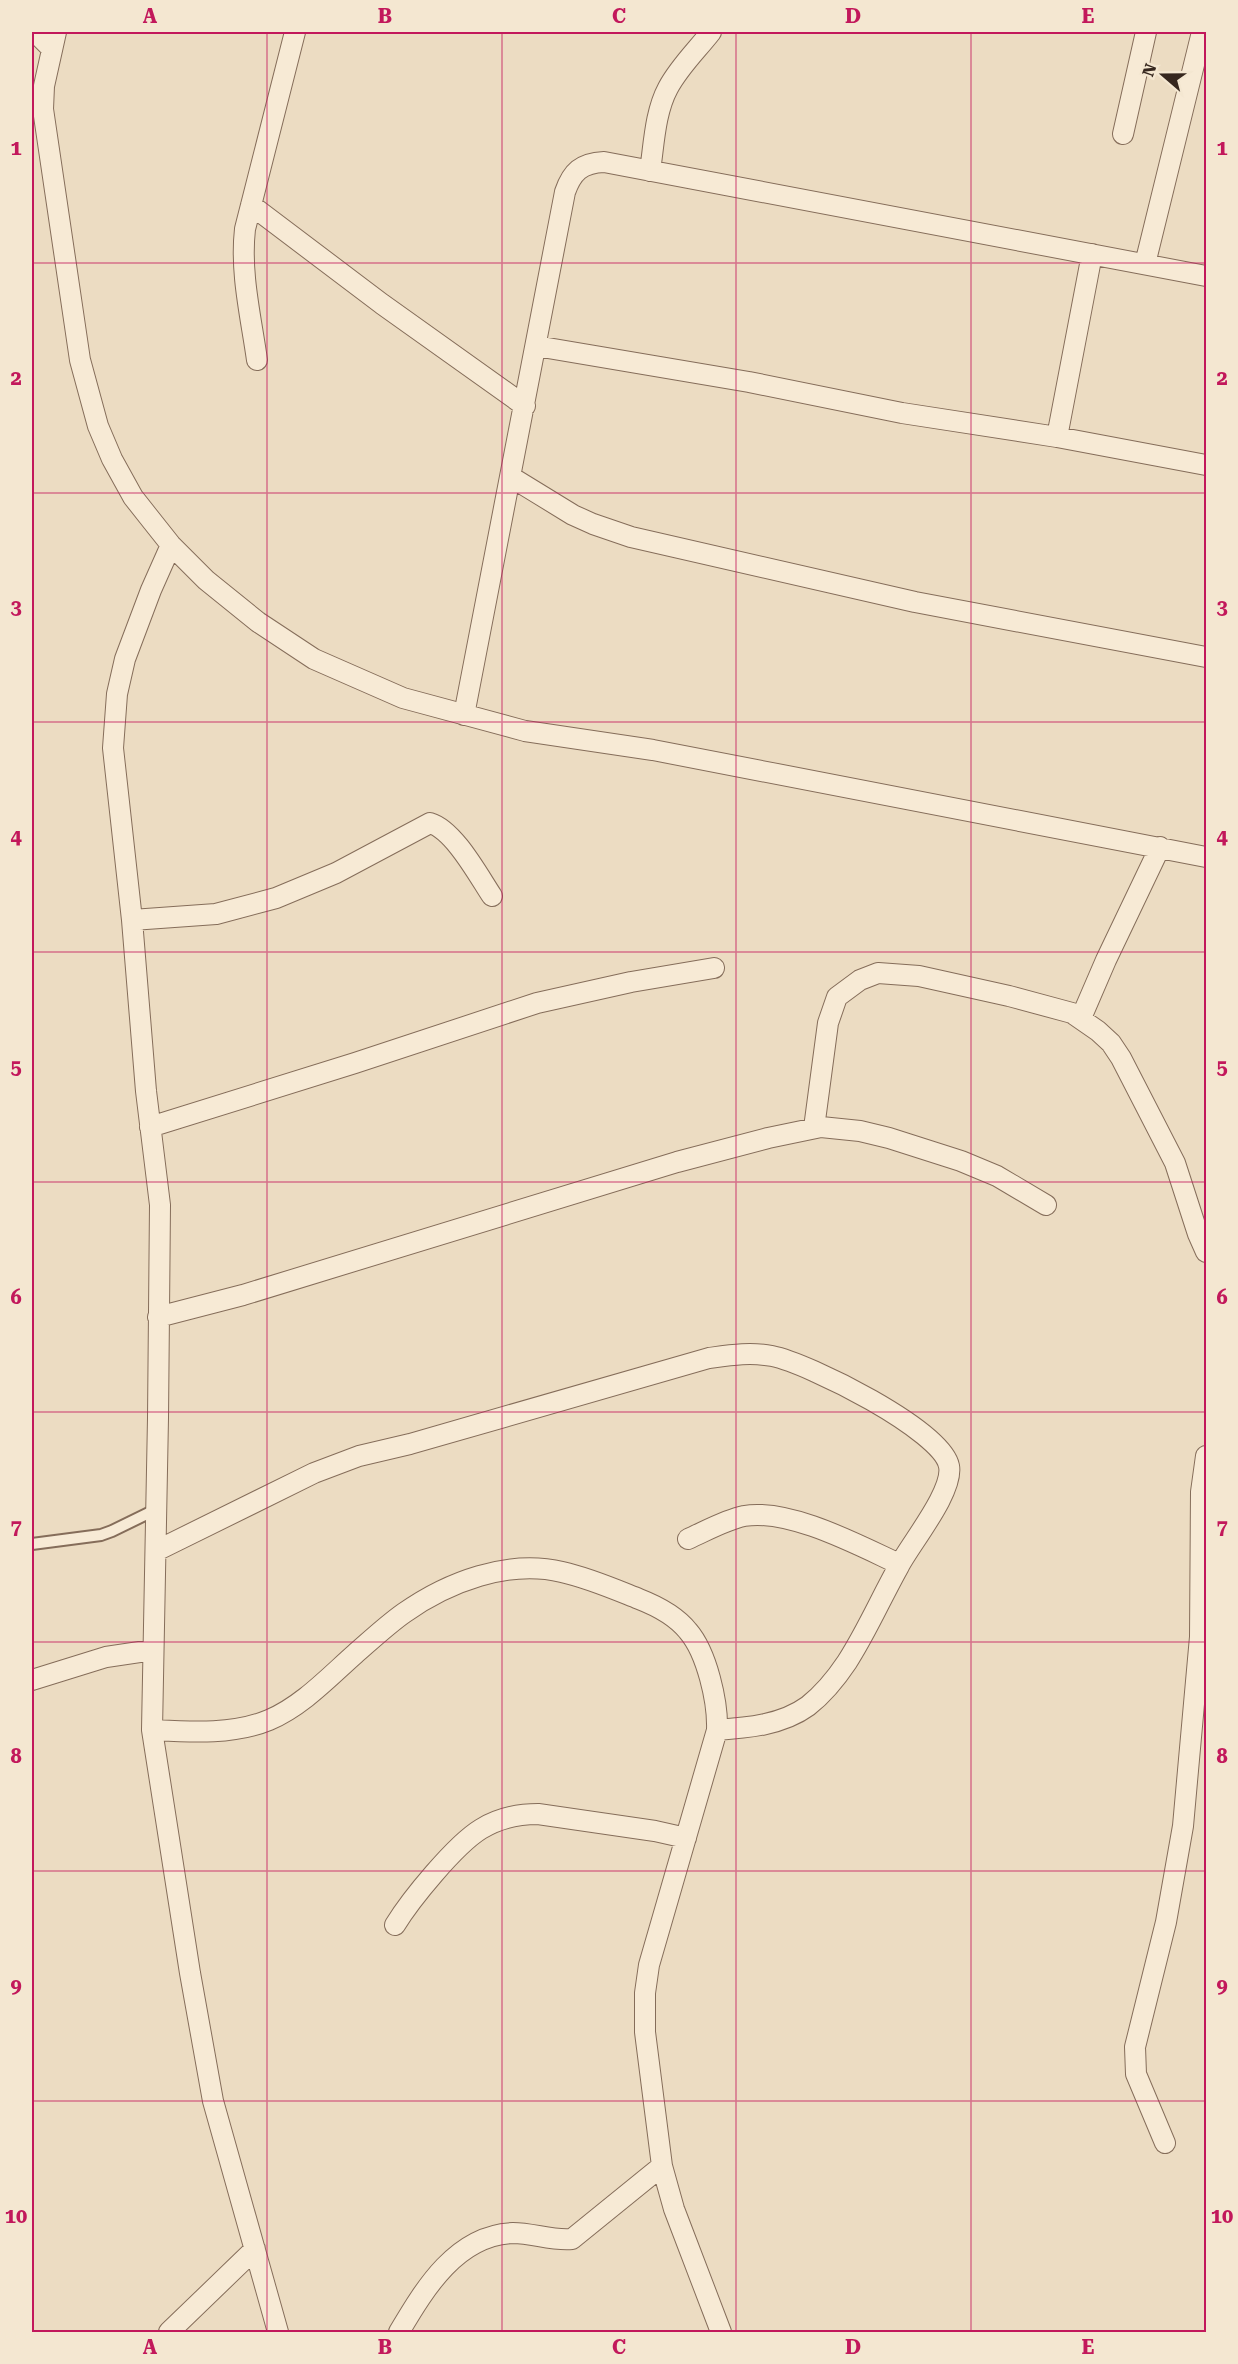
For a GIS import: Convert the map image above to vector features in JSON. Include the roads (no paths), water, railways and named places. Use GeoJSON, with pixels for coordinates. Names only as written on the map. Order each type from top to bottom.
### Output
{"type":"FeatureCollection","features":[{"type":"Feature","properties":{"kind":"street"},"geometry":{"type":"LineString","coordinates":[[35,32],[54,40],[37,109],[86,388],[98,426],[117,469],[133,497],[171,545],[206,580],[258,622],[314,659],[403,698],[464,716],[525,731],[653,750],[1206,857]]}},
{"type":"Feature","properties":{"kind":"street"},"geometry":{"type":"LineString","coordinates":[[257,360],[244,276],[243,248],[251,205],[295,32]]}},
{"type":"Feature","properties":{"kind":"street"},"geometry":{"type":"LineString","coordinates":[[650,171],[666,90],[711,32]]}},
{"type":"Feature","properties":{"kind":"street"},"geometry":{"type":"LineString","coordinates":[[1124,134],[1146,32]]}},
{"type":"Feature","properties":{"kind":"street"},"geometry":{"type":"LineString","coordinates":[[1145,264],[1202,32]]}},
{"type":"Feature","properties":{"kind":"street"},"geometry":{"type":"LineString","coordinates":[[464,716],[565,192],[574,172],[582,166],[604,162],[1206,276]]}},
{"type":"Feature","properties":{"kind":"street"},"geometry":{"type":"LineString","coordinates":[[251,205],[382,304],[525,406]]}},
{"type":"Feature","properties":{"kind":"street"},"geometry":{"type":"LineString","coordinates":[[1057,437],[1092,254]]}},
{"type":"Feature","properties":{"kind":"street"},"geometry":{"type":"LineString","coordinates":[[536,346],[749,382],[902,412],[1057,437],[1206,465]]}},
{"type":"Feature","properties":{"kind":"street"},"geometry":{"type":"LineString","coordinates":[[511,477],[573,515],[593,525],[631,537],[915,602],[1206,657]]}},
{"type":"Feature","properties":{"kind":"street"},"geometry":{"type":"LineString","coordinates":[[171,545],[125,659],[114,718],[114,771],[132,920],[150,1127],[160,1205],[152,1730],[210,2082],[278,2332]]}},
{"type":"Feature","properties":{"kind":"street"},"geometry":{"type":"LineString","coordinates":[[132,920],[216,914],[276,898],[336,873],[430,823],[442,828],[451,838],[492,896]]}},
{"type":"Feature","properties":{"kind":"street"},"geometry":{"type":"LineString","coordinates":[[1082,1018],[1106,960],[1160,847]]}},
{"type":"Feature","properties":{"kind":"street"},"geometry":{"type":"LineString","coordinates":[[150,1127],[537,1003],[631,982],[714,968]]}},
{"type":"Feature","properties":{"kind":"street"},"geometry":{"type":"LineString","coordinates":[[814,1128],[828,1023],[837,997],[860,980],[878,974],[919,976],[1072,1013],[1082,1018],[1111,1043],[1132,1078],[1175,1163],[1197,1234],[1206,1252]]}},
{"type":"Feature","properties":{"kind":"street"},"geometry":{"type":"LineString","coordinates":[[158,1317],[243,1295],[634,1175],[744,1144],[814,1128],[860,1131],[961,1161],[997,1176],[1046,1204]]}},
{"type":"Feature","properties":{"kind":"street"},"geometry":{"type":"LineString","coordinates":[[156,1551],[314,1473],[359,1456],[410,1444],[709,1358],[742,1353],[773,1356],[804,1366],[850,1388],[924,1435],[945,1455],[950,1467],[949,1478],[935,1509],[899,1564],[848,1660],[808,1706],[778,1720],[758,1726],[717,1730]]}},
{"type":"Feature","properties":{"kind":"street"},"geometry":{"type":"LineString","coordinates":[[1165,2143],[1136,2074],[1135,2047],[1166,1922],[1183,1826],[1200,1637],[1201,1492],[1206,1456]]}},
{"type":"Feature","properties":{"kind":"street"},"geometry":{"type":"LineString","coordinates":[[688,1539],[741,1517],[777,1515],[813,1527],[899,1564]]}},
{"type":"Feature","properties":{"kind":"street"},"geometry":{"type":"LineString","coordinates":[[152,1730],[192,1732],[226,1730],[271,1719],[320,1686],[404,1613],[439,1593],[473,1578],[502,1570],[528,1568],[561,1572],[598,1583],[643,1600],[676,1619],[690,1632],[712,1683],[716,1703],[717,1730],[649,1965],[645,1993],[645,2032],[662,2166],[674,2209],[721,2332]]}},
{"type":"Feature","properties":{"kind":"street"},"geometry":{"type":"LineString","coordinates":[[32,1680],[106,1658],[153,1650]]}},
{"type":"Feature","properties":{"kind":"street"},"geometry":{"type":"LineString","coordinates":[[395,1925],[405,1908],[451,1856],[479,1830],[501,1819],[521,1814],[538,1814],[655,1831],[686,1838]]}},
{"type":"Feature","properties":{"kind":"street"},"geometry":{"type":"LineString","coordinates":[[399,2332],[437,2273],[468,2248],[489,2237],[512,2233],[558,2240],[572,2239],[662,2166]]}},
{"type":"Feature","properties":{"kind":"street"},"geometry":{"type":"LineString","coordinates":[[169,2332],[255,2249]]}},
{"type":"Feature","properties":{"kind":"lane"},"geometry":{"type":"LineString","coordinates":[[32,1544],[112,1532],[157,1509]]}}]}
